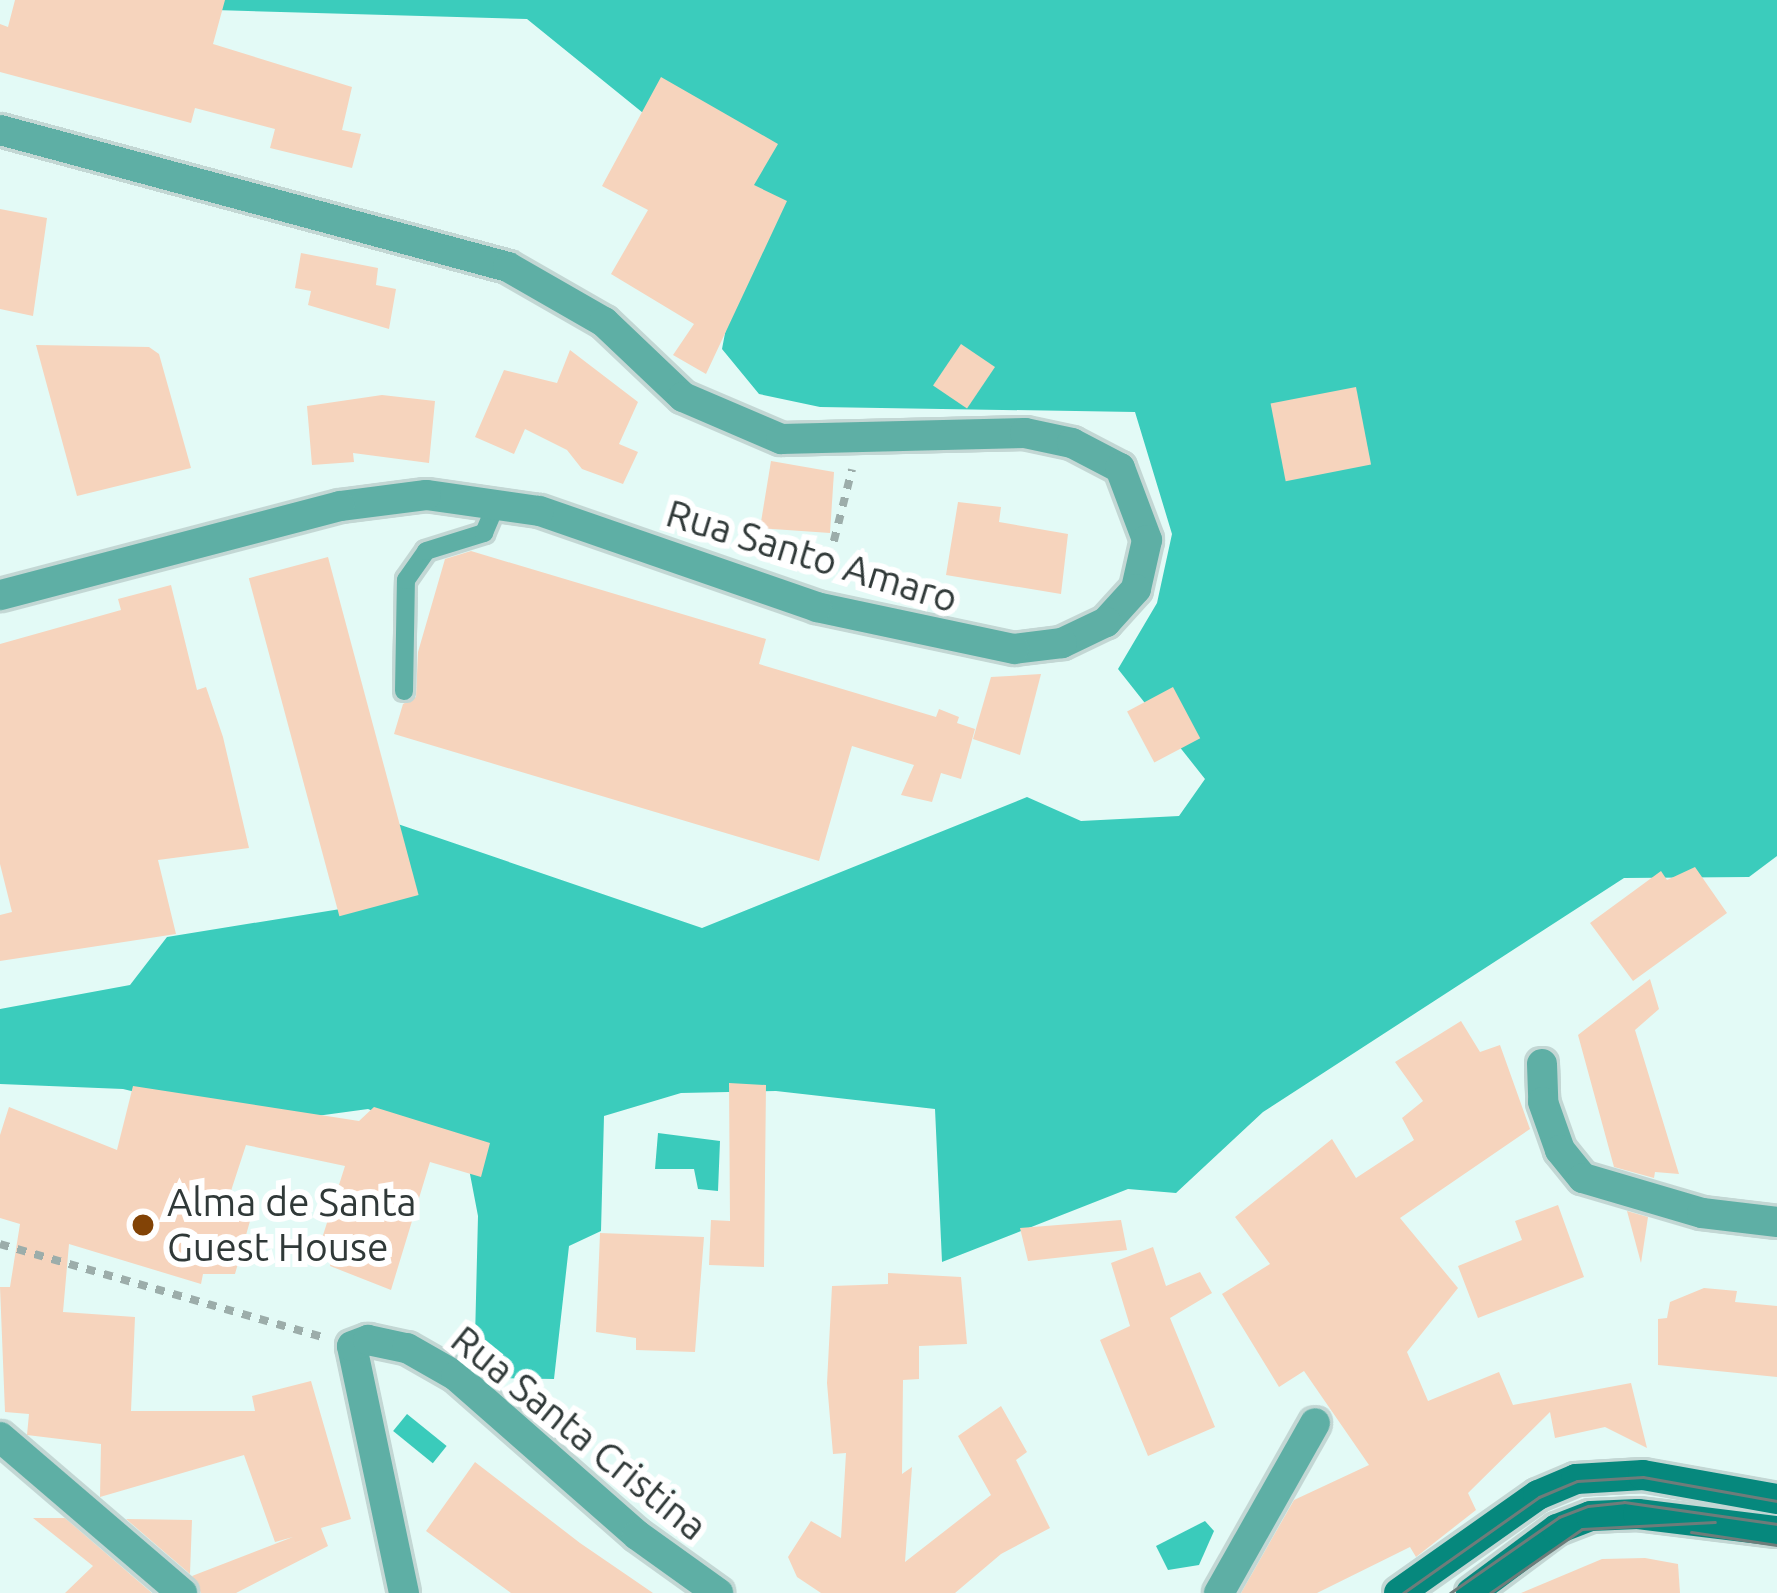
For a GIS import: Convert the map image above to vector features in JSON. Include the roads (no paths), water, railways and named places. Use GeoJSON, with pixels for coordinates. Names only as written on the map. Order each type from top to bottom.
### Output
{"type":"FeatureCollection","features":[{"type":"Feature","properties":{"kind":"street","name":"Rua Santo Amaro"},"geometry":{"type":"LineString","coordinates":[[0,130],[508,267],[604,322],[656,376],[727,422],[781,439],[1025,434],[1091,451],[1120,468],[1139,505],[1147,539],[1136,590],[1106,622],[1062,643],[1014,649],[817,607],[596,528],[496,503],[426,495],[340,506],[0,595]]}},
{"type":"Feature","properties":{"kind":"street"},"geometry":{"type":"LineString","coordinates":[[1542,1064],[1543,1102],[1570,1168],[1583,1178],[1702,1213],[1777,1222]]}},
{"type":"Feature","properties":{"kind":"street","name":"Rua Santa Cristina"},"geometry":{"type":"LineString","coordinates":[[404,1593],[352,1346],[388,1342],[456,1376],[637,1534],[718,1593]]}},
{"type":"Feature","properties":{"kind":"street"},"geometry":{"type":"LineString","coordinates":[[1220,1593],[1316,1423]]}},
{"type":"Feature","properties":{"kind":"street"},"geometry":{"type":"LineString","coordinates":[[0,1437],[182,1593]]}},
{"type":"Feature","properties":{"kind":"street"},"geometry":{"type":"LineString","coordinates":[[1400,1593],[1538,1495],[1576,1479],[1643,1474],[1777,1499]]}},
{"type":"Feature","properties":{"kind":"street"},"geometry":{"type":"LineString","coordinates":[[1471,1593],[1557,1529],[1591,1516],[1638,1514],[1770,1532]]}},
{"type":"Feature","properties":{"kind":"lane"},"geometry":{"type":"LineString","coordinates":[[404,692],[406,580],[426,551],[484,533],[496,503]]}},
{"type":"Feature","properties":{"kind":"tram line"},"geometry":{"type":"LineString","coordinates":[[1403,1593],[1539,1497],[1577,1481],[1643,1477],[1777,1501]]}},
{"type":"Feature","properties":{"kind":"tram line"},"geometry":{"type":"LineString","coordinates":[[1450,1593],[1559,1517],[1588,1506],[1624,1502],[1777,1524]]}},
{"type":"Feature","properties":{"kind":"tram line"},"geometry":{"type":"LineString","coordinates":[[1490,1593],[1582,1529],[1715,1522]]}},
{"type":"Feature","properties":{"kind":"tram line"},"geometry":{"type":"LineString","coordinates":[[1691,1532],[1777,1545]]}},
{"type":"Feature","properties":{"kind":"place","name":"Alma de Santa Guest House"},"geometry":{"type":"Point","coordinates":[143,1225]}}]}
